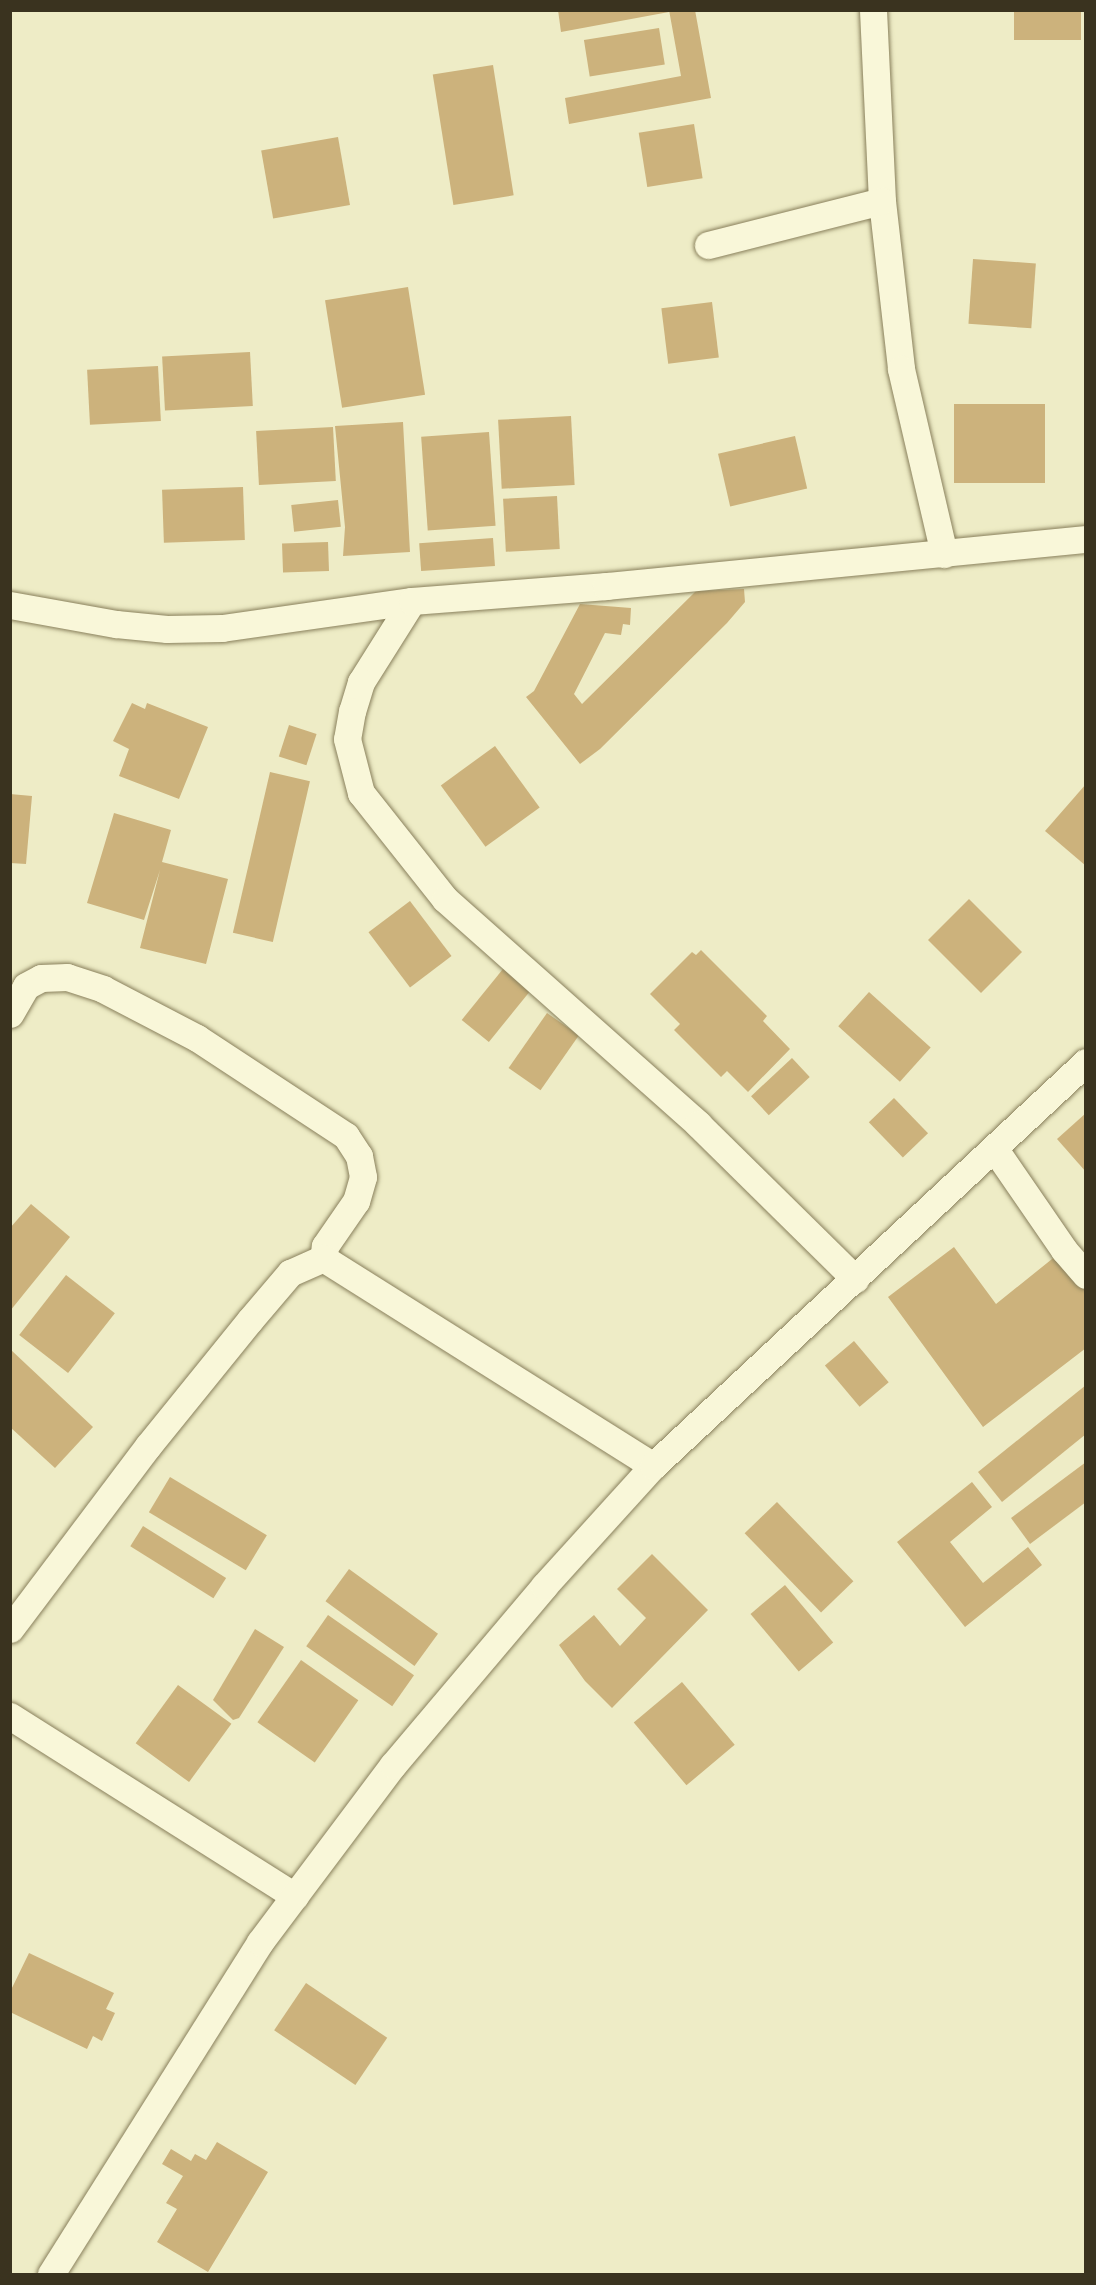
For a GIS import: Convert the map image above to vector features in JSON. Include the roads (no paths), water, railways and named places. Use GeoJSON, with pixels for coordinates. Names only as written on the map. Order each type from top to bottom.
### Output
{"type":"FeatureCollection","features":[{"type":"Feature","properties":{"kind":"street"},"geometry":{"type":"LineString","coordinates":[[873,10],[882,201],[901,369],[944,555]]}},
{"type":"Feature","properties":{"kind":"street"},"geometry":{"type":"LineString","coordinates":[[708,245],[882,201]]}},
{"type":"Feature","properties":{"kind":"street"},"geometry":{"type":"LineString","coordinates":[[10,605],[167,629],[316,617],[412,601],[944,555],[1086,539]]}},
{"type":"Feature","properties":{"kind":"street"},"geometry":{"type":"LineString","coordinates":[[412,601],[361,682],[352,711],[347,739],[361,794],[445,899],[698,1124],[855,1279]]}},
{"type":"Feature","properties":{"kind":"street"},"geometry":{"type":"LineString","coordinates":[[10,1014],[26,986],[41,978],[67,977],[103,989],[197,1038],[346,1136],[359,1156],[363,1177],[357,1201],[325,1246],[323,1258]]}},
{"type":"Feature","properties":{"kind":"street"},"geometry":{"type":"LineString","coordinates":[[51,2274],[260,1942],[400,1756],[653,1466],[1086,1062]]}},
{"type":"Feature","properties":{"kind":"street"},"geometry":{"type":"LineString","coordinates":[[994,1148],[1064,1250],[1086,1275]]}},
{"type":"Feature","properties":{"kind":"street"},"geometry":{"type":"LineString","coordinates":[[323,1258],[653,1466]]}},
{"type":"Feature","properties":{"kind":"street"},"geometry":{"type":"LineString","coordinates":[[10,1629],[148,1446],[250,1320],[290,1273],[323,1258]]}},
{"type":"Feature","properties":{"kind":"street"},"geometry":{"type":"LineString","coordinates":[[10,1716],[295,1896]]}}]}
